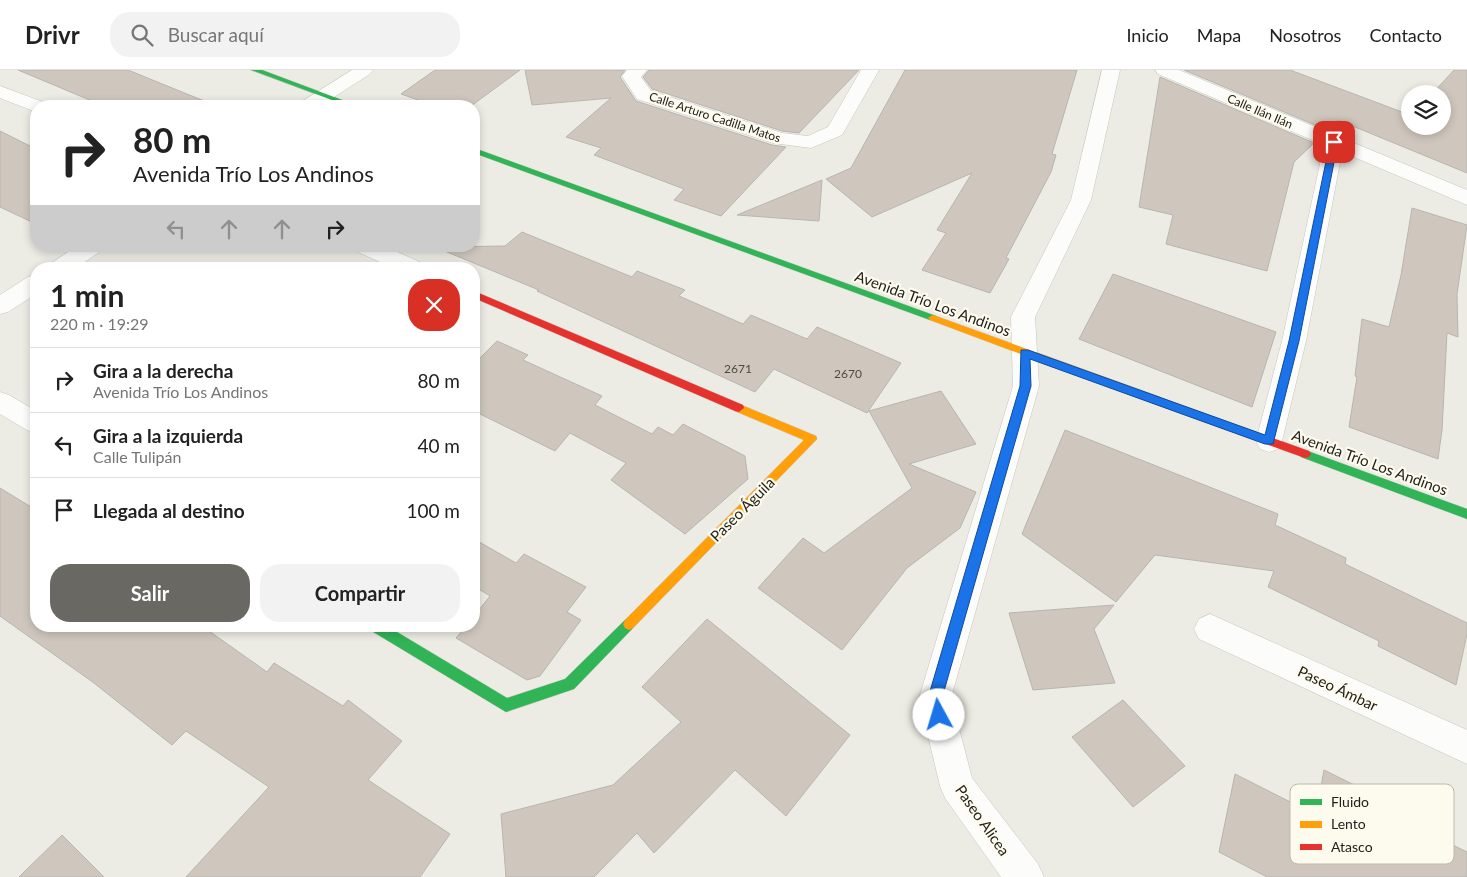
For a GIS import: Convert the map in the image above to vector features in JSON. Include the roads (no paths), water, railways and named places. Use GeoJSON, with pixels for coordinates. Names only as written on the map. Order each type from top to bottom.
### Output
{"type":"FeatureCollection","features":[{"type":"Feature","properties":{"kind":"street"},"geometry":{"type":"LineString","coordinates":[[255,70],[338,100]]}},
{"type":"Feature","properties":{"kind":"street"},"geometry":{"type":"LineString","coordinates":[[317,100],[364,70]]}},
{"type":"Feature","properties":{"kind":"street","name":"Calle Arturo Cadilla Matos"},"geometry":{"type":"LineString","coordinates":[[638,70],[631,76],[644,96],[780,140],[811,142],[835,132],[870,70]]}},
{"type":"Feature","properties":{"kind":"street","name":"Paseo Alicea"},"geometry":{"type":"LineString","coordinates":[[1021,876],[956,786],[935,698],[1026,386],[1023,317],[1081,200],[1111,70]]}},
{"type":"Feature","properties":{"kind":"street","name":"Calle Ilán Ilán"},"geometry":{"type":"LineString","coordinates":[[1164,70],[1467,198]]}},
{"type":"Feature","properties":{"kind":"street"},"geometry":{"type":"LineString","coordinates":[[0,91],[30,104]]}},
{"type":"Feature","properties":{"kind":"street"},"geometry":{"type":"LineString","coordinates":[[1269,441],[1294,341],[1334,142]]}},
{"type":"Feature","properties":{"kind":"street","name":"Avenida Trío Los Andinos"},"geometry":{"type":"LineString","coordinates":[[480,152],[1467,514]]}},
{"type":"Feature","properties":{"kind":"street"},"geometry":{"type":"LineString","coordinates":[[69,262],[84,252]]}},
{"type":"Feature","properties":{"kind":"street"},"geometry":{"type":"LineString","coordinates":[[378,252],[400,262]]}},
{"type":"Feature","properties":{"kind":"street"},"geometry":{"type":"LineString","coordinates":[[0,306],[30,287]]}},
{"type":"Feature","properties":{"kind":"street","name":"Paseo Águila"},"geometry":{"type":"LineString","coordinates":[[385,632],[506,705],[568,684],[812,439],[480,297]]}},
{"type":"Feature","properties":{"kind":"street"},"geometry":{"type":"LineString","coordinates":[[0,402],[30,420]]}},
{"type":"Feature","properties":{"kind":"street","name":"Paseo Ámbar"},"geometry":{"type":"LineString","coordinates":[[1210,629],[1467,747]]}}]}
